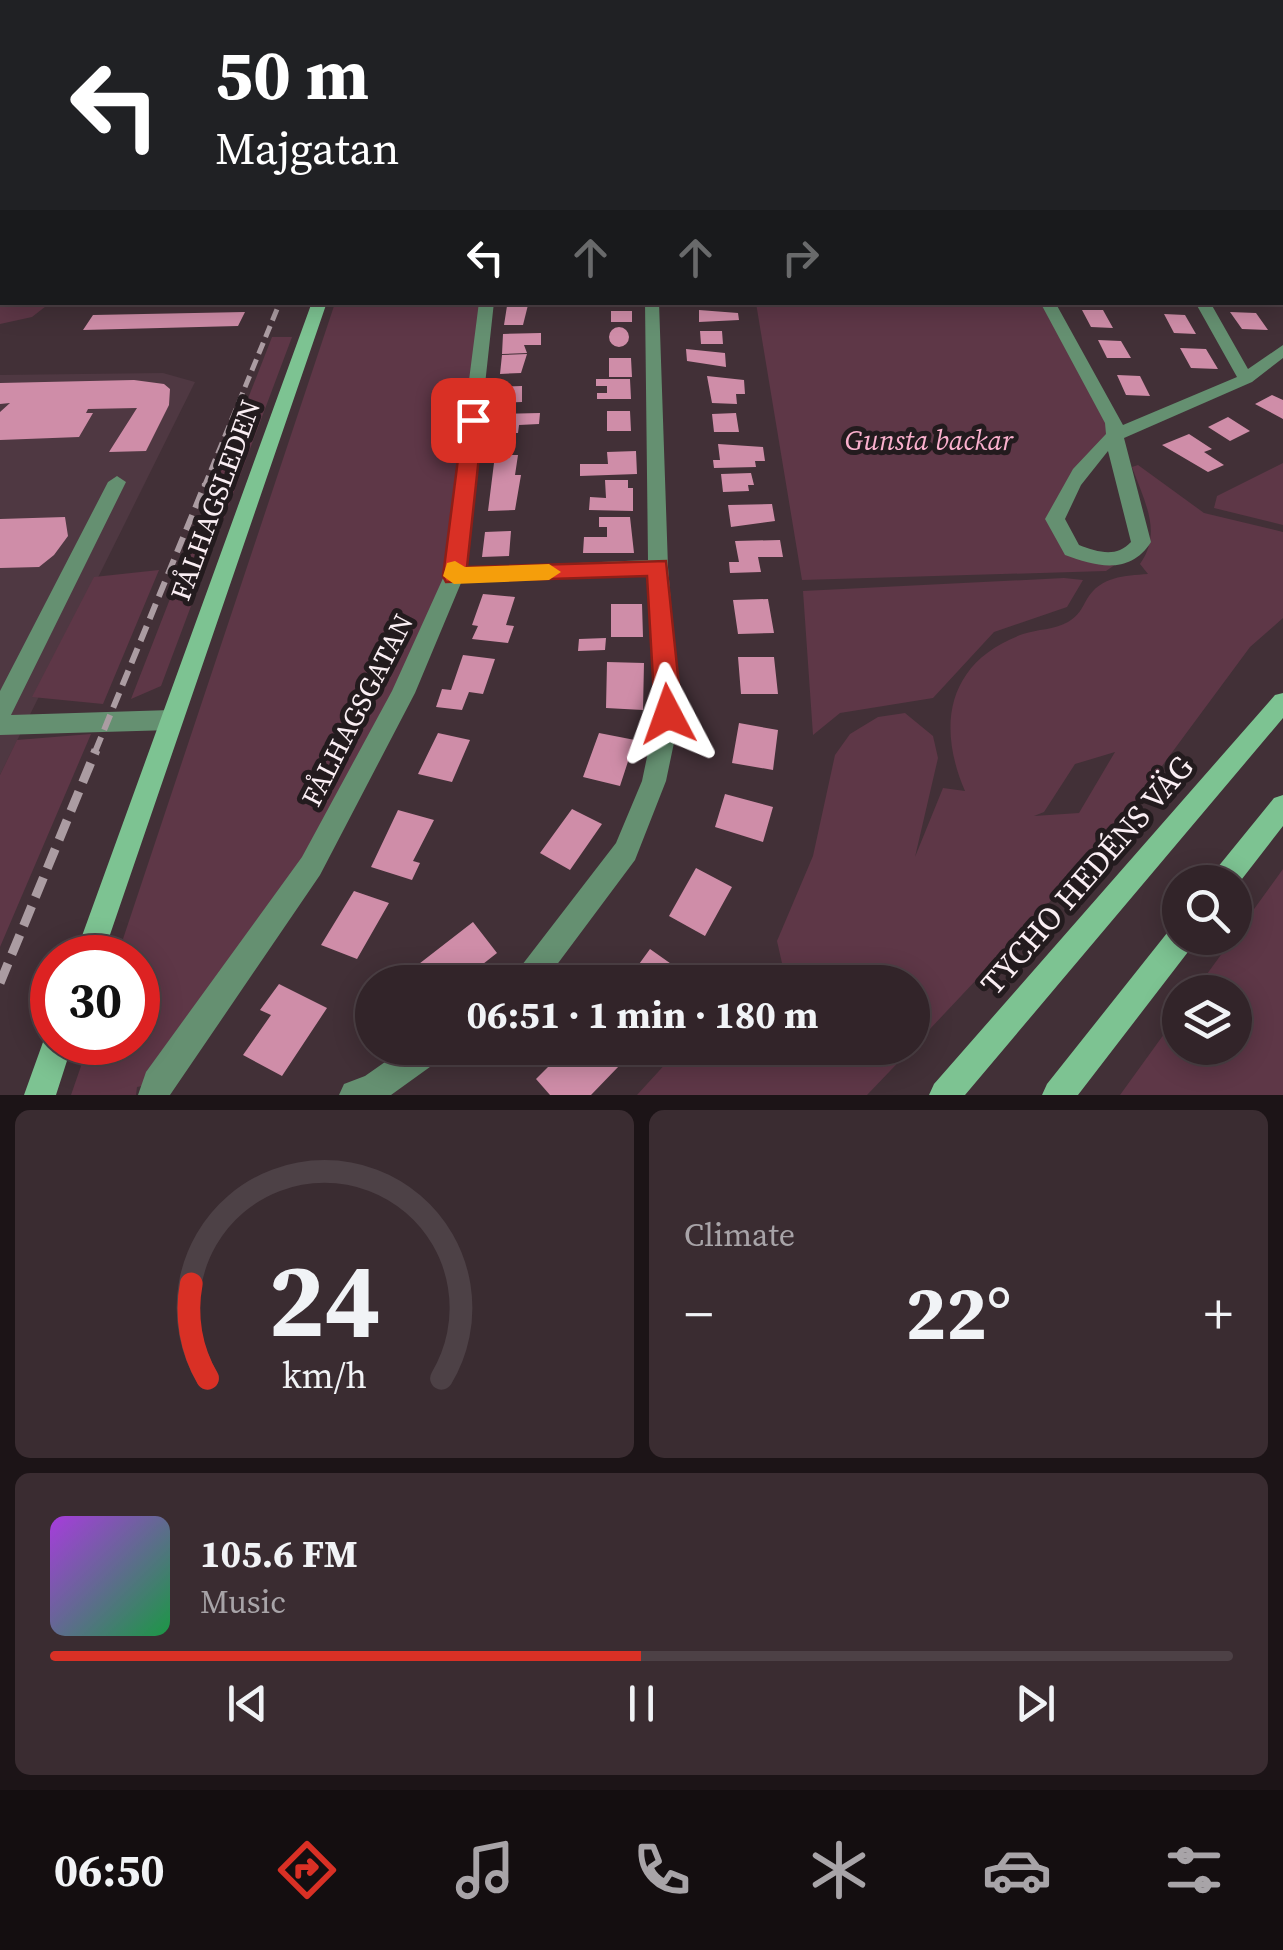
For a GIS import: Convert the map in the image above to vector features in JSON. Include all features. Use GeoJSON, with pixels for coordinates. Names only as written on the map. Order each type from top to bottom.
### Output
{"type":"FeatureCollection","features":[{"type":"Feature","properties":{"kind":"main road","name":"FÅLHAGSLEDEN"},"geometry":{"type":"LineString","coordinates":[[96,935],[319,305]]}},
{"type":"Feature","properties":{"kind":"main road","name":"TYCHO HEDÉNS VÄG"},"geometry":{"type":"LineString","coordinates":[[945,1095],[1283,702]]}},
{"type":"Feature","properties":{"kind":"main road"},"geometry":{"type":"LineString","coordinates":[[1236,865],[1283,806]]}},
{"type":"Feature","properties":{"kind":"main road"},"geometry":{"type":"LineString","coordinates":[[1058,1095],[1168,955]]}},
{"type":"Feature","properties":{"kind":"main road"},"geometry":{"type":"LineString","coordinates":[[40,1095],[50,1065]]}},
{"type":"Feature","properties":{"kind":"street","name":"FÅLHAGSGATAN"},"geometry":{"type":"LineString","coordinates":[[154,1095],[157,1083],[310,866],[403,693],[454,576],[486,305]]}},
{"type":"Feature","properties":{"kind":"street"},"geometry":{"type":"LineString","coordinates":[[539,965],[626,850],[654,782],[668,714],[658,567],[652,305]]}},
{"type":"Feature","properties":{"kind":"street"},"geometry":{"type":"LineString","coordinates":[[1049,305],[1114,423],[1115,435],[1120,471],[1140,542],[1135,553],[1122,560],[1072,550],[1055,519],[1063,498],[1097,450],[1115,435],[1246,379],[1283,350]]}},
{"type":"Feature","properties":{"kind":"street"},"geometry":{"type":"LineString","coordinates":[[1204,305],[1246,379]]}},
{"type":"Feature","properties":{"kind":"street"},"geometry":{"type":"LineString","coordinates":[[0,714],[116,482]]}},
{"type":"Feature","properties":{"kind":"street"},"geometry":{"type":"LineString","coordinates":[[454,576],[658,567]]}},
{"type":"Feature","properties":{"kind":"street"},"geometry":{"type":"LineString","coordinates":[[0,725],[170,720]]}},
{"type":"Feature","properties":{"kind":"street"},"geometry":{"type":"LineString","coordinates":[[356,1095],[374,1088],[406,1065]]}},
{"type":"Feature","properties":{"kind":"shaded area"},"geometry":{"type":"Polygon","coordinates":[[[163,373],[195,382],[0,775],[0,375],[163,373]]]}},
{"type":"Feature","properties":{"kind":"green space"},"geometry":{"type":"Polygon","coordinates":[[[0,305],[47,305],[32,317],[0,324],[0,305]]]}},
{"type":"Feature","properties":{"kind":"green space"},"geometry":{"type":"Polygon","coordinates":[[[334,305],[487,305],[454,576],[311,866],[157,1083],[137,1087],[136,1095],[71,1095],[81,1065],[160,1065],[160,935],[124,935],[334,305]]]}},
{"type":"Feature","properties":{"kind":"green space","name":"Gunsta backar"},"geometry":{"type":"Polygon","coordinates":[[[756,305],[1048,305],[1114,423],[1055,519],[1072,550],[1122,560],[1106,571],[802,580],[756,305]]]}},
{"type":"Feature","properties":{"kind":"green space"},"geometry":{"type":"Polygon","coordinates":[[[272,337],[292,337],[161,686],[131,699],[272,337]]]}},
{"type":"Feature","properties":{"kind":"green space"},"geometry":{"type":"Polygon","coordinates":[[[1283,463],[1283,525],[1214,508],[1217,496],[1283,463]]]}},
{"type":"Feature","properties":{"kind":"green space"},"geometry":{"type":"Polygon","coordinates":[[[1138,465],[1204,513],[1283,532],[1283,618],[1250,647],[1105,843],[930,1029],[930,965],[782,965],[777,941],[813,856],[835,755],[850,734],[878,717],[905,713],[933,736],[938,758],[915,857],[943,788],[965,791],[951,742],[955,698],[964,678],[978,660],[998,646],[1023,634],[1068,622],[1093,591],[1106,582],[1148,574],[1140,564],[1150,540],[1146,504],[1132,467],[1138,465]],[[1115,752],[1075,764],[1044,812],[1034,816],[1079,813],[1115,752]]]}},
{"type":"Feature","properties":{"kind":"green space"},"geometry":{"type":"Polygon","coordinates":[[[159,570],[103,704],[32,697],[94,577],[159,570]]]}},
{"type":"Feature","properties":{"kind":"green space"},"geometry":{"type":"Polygon","coordinates":[[[1083,580],[1067,607],[994,632],[933,698],[840,713],[813,735],[803,591],[1083,580]]]}},
{"type":"Feature","properties":{"kind":"green space"},"geometry":{"type":"Polygon","coordinates":[[[91,734],[0,947],[0,775],[17,740],[91,734]]]}},
{"type":"Feature","properties":{"kind":"green space"},"geometry":{"type":"Polygon","coordinates":[[[1283,869],[1283,1095],[1120,1095],[1162,1037],[1162,1065],[1252,1065],[1252,975],[1206,975],[1221,955],[1252,955],[1252,912],[1283,869]]]}},
{"type":"Feature","properties":{"kind":"green space"},"geometry":{"type":"Polygon","coordinates":[[[664,1065],[896,1065],[867,1095],[637,1095],[664,1065]]]}},
{"type":"Feature","properties":{"kind":"building"},"geometry":{"type":"Polygon","coordinates":[[[528,305],[523,325],[504,325],[507,306],[528,305]]]}},
{"type":"Feature","properties":{"kind":"building"},"geometry":{"type":"Polygon","coordinates":[[[699,310],[738,313],[739,320],[699,322],[699,310]]]}},
{"type":"Feature","properties":{"kind":"building"},"geometry":{"type":"Polygon","coordinates":[[[1082,310],[1103,310],[1113,328],[1091,327],[1082,310]]]}},
{"type":"Feature","properties":{"kind":"building"},"geometry":{"type":"Polygon","coordinates":[[[611,311],[632,311],[632,322],[611,322],[611,311]]]}},
{"type":"Feature","properties":{"kind":"building"},"geometry":{"type":"Polygon","coordinates":[[[245,312],[238,326],[83,330],[93,315],[245,312]]]}},
{"type":"Feature","properties":{"kind":"building"},"geometry":{"type":"Polygon","coordinates":[[[1230,312],[1256,313],[1268,330],[1242,329],[1230,312]]]}},
{"type":"Feature","properties":{"kind":"building"},"geometry":{"type":"Polygon","coordinates":[[[1164,314],[1185,315],[1196,334],[1174,333],[1164,314]]]}},
{"type":"Feature","properties":{"kind":"building"},"geometry":{"type":"Polygon","coordinates":[[[615,327],[623,327],[629,337],[623,347],[615,347],[609,341],[609,333],[615,327]]]}},
{"type":"Feature","properties":{"kind":"building"},"geometry":{"type":"Polygon","coordinates":[[[700,331],[722,331],[723,344],[701,344],[700,331]]]}},
{"type":"Feature","properties":{"kind":"building"},"geometry":{"type":"Polygon","coordinates":[[[541,333],[541,345],[524,345],[527,353],[502,354],[503,334],[541,333]]]}},
{"type":"Feature","properties":{"kind":"building"},"geometry":{"type":"Polygon","coordinates":[[[1098,340],[1121,341],[1131,358],[1107,358],[1098,340]]]}},
{"type":"Feature","properties":{"kind":"building"},"geometry":{"type":"Polygon","coordinates":[[[1180,348],[1206,349],[1218,369],[1191,368],[1180,348]]]}},
{"type":"Feature","properties":{"kind":"building"},"geometry":{"type":"Polygon","coordinates":[[[686,349],[725,353],[726,367],[687,361],[686,349]]]}},
{"type":"Feature","properties":{"kind":"building"},"geometry":{"type":"Polygon","coordinates":[[[527,354],[521,373],[500,374],[502,355],[527,354]]]}},
{"type":"Feature","properties":{"kind":"building"},"geometry":{"type":"Polygon","coordinates":[[[609,358],[631,358],[632,377],[609,377],[609,358]]]}},
{"type":"Feature","properties":{"kind":"building"},"geometry":{"type":"Polygon","coordinates":[[[1117,375],[1140,376],[1150,396],[1126,395],[1117,375]]]}},
{"type":"Feature","properties":{"kind":"building"},"geometry":{"type":"Polygon","coordinates":[[[707,376],[744,380],[745,394],[736,394],[737,404],[712,403],[707,376]]]}},
{"type":"Feature","properties":{"kind":"building"},"geometry":{"type":"Polygon","coordinates":[[[596,379],[630,379],[631,399],[597,399],[597,393],[607,393],[607,386],[596,386],[596,379]]]}},
{"type":"Feature","properties":{"kind":"building"},"geometry":{"type":"Polygon","coordinates":[[[134,380],[164,384],[170,389],[169,405],[146,451],[109,452],[137,408],[88,409],[86,413],[93,413],[79,437],[0,440],[0,412],[10,403],[0,404],[0,383],[134,380]]]}},
{"type":"Feature","properties":{"kind":"building"},"geometry":{"type":"Polygon","coordinates":[[[522,386],[522,402],[497,403],[498,387],[522,386]]]}},
{"type":"Feature","properties":{"kind":"building"},"geometry":{"type":"Polygon","coordinates":[[[1272,395],[1283,400],[1283,419],[1255,404],[1272,395]]]}},
{"type":"Feature","properties":{"kind":"building"},"geometry":{"type":"Polygon","coordinates":[[[607,411],[630,411],[631,431],[607,431],[607,411]]]}},
{"type":"Feature","properties":{"kind":"building"},"geometry":{"type":"Polygon","coordinates":[[[540,413],[539,424],[519,425],[518,433],[494,433],[497,414],[540,413]]]}},
{"type":"Feature","properties":{"kind":"building"},"geometry":{"type":"Polygon","coordinates":[[[736,413],[739,432],[714,432],[712,414],[736,413]]]}},
{"type":"Feature","properties":{"kind":"building"},"geometry":{"type":"Polygon","coordinates":[[[1228,417],[1250,431],[1230,441],[1208,427],[1228,417]]]}},
{"type":"Feature","properties":{"kind":"building"},"geometry":{"type":"Polygon","coordinates":[[[1189,434],[1212,449],[1204,452],[1224,465],[1208,472],[1162,445],[1189,434]]]}},
{"type":"Feature","properties":{"kind":"building"},"geometry":{"type":"Polygon","coordinates":[[[718,444],[763,447],[765,461],[755,461],[756,467],[714,468],[713,460],[720,460],[718,444]]]}},
{"type":"Feature","properties":{"kind":"building"},"geometry":{"type":"Polygon","coordinates":[[[636,451],[637,474],[580,476],[580,464],[608,464],[607,452],[636,451]]]}},
{"type":"Feature","properties":{"kind":"building"},"geometry":{"type":"Polygon","coordinates":[[[495,455],[518,455],[515,475],[521,475],[515,510],[488,511],[495,455]]]}},
{"type":"Feature","properties":{"kind":"building"},"geometry":{"type":"Polygon","coordinates":[[[751,473],[754,485],[748,485],[749,491],[723,492],[721,474],[751,473]]]}},
{"type":"Feature","properties":{"kind":"building"},"geometry":{"type":"Polygon","coordinates":[[[605,480],[628,480],[628,488],[633,488],[633,511],[589,510],[590,497],[606,498],[605,480]]]}},
{"type":"Feature","properties":{"kind":"building"},"geometry":{"type":"Polygon","coordinates":[[[772,504],[775,521],[731,527],[728,505],[772,504]]]}},
{"type":"Feature","properties":{"kind":"building"},"geometry":{"type":"Polygon","coordinates":[[[65,517],[68,536],[39,567],[0,568],[0,519],[65,517]]]}},
{"type":"Feature","properties":{"kind":"building"},"geometry":{"type":"Polygon","coordinates":[[[599,517],[630,517],[634,553],[583,553],[584,537],[607,537],[607,527],[599,527],[599,517]]]}},
{"type":"Feature","properties":{"kind":"building"},"geometry":{"type":"Polygon","coordinates":[[[511,531],[509,556],[482,557],[485,532],[511,531]]]}},
{"type":"Feature","properties":{"kind":"building"},"geometry":{"type":"Polygon","coordinates":[[[780,540],[783,557],[758,557],[761,572],[730,573],[729,562],[739,562],[735,541],[780,540]]]}},
{"type":"Feature","properties":{"kind":"building"},"geometry":{"type":"Polygon","coordinates":[[[483,594],[515,597],[506,625],[514,626],[508,643],[472,639],[478,626],[472,625],[483,594]]]}},
{"type":"Feature","properties":{"kind":"building"},"geometry":{"type":"Polygon","coordinates":[[[768,599],[774,633],[738,634],[733,600],[768,599]]]}},
{"type":"Feature","properties":{"kind":"building"},"geometry":{"type":"Polygon","coordinates":[[[611,604],[642,604],[643,637],[611,637],[611,604]]]}},
{"type":"Feature","properties":{"kind":"building"},"geometry":{"type":"Polygon","coordinates":[[[606,638],[605,650],[578,651],[579,639],[606,638]]]}},
{"type":"Feature","properties":{"kind":"building"},"geometry":{"type":"Polygon","coordinates":[[[463,655],[495,659],[483,694],[469,692],[462,710],[436,707],[442,689],[451,690],[463,655]]]}},
{"type":"Feature","properties":{"kind":"building"},"geometry":{"type":"Polygon","coordinates":[[[738,657],[774,657],[778,694],[741,694],[738,657]]]}},
{"type":"Feature","properties":{"kind":"building"},"geometry":{"type":"Polygon","coordinates":[[[607,662],[644,663],[643,710],[606,708],[607,662]]]}},
{"type":"Feature","properties":{"kind":"building"},"geometry":{"type":"Polygon","coordinates":[[[739,723],[778,730],[773,770],[732,763],[739,723]]]}},
{"type":"Feature","properties":{"kind":"building"},"geometry":{"type":"Polygon","coordinates":[[[438,733],[470,740],[452,782],[418,774],[438,733]]]}},
{"type":"Feature","properties":{"kind":"building"},"geometry":{"type":"Polygon","coordinates":[[[599,733],[635,740],[620,786],[583,777],[599,733]]]}},
{"type":"Feature","properties":{"kind":"building"},"geometry":{"type":"Polygon","coordinates":[[[725,794],[773,807],[763,842],[715,827],[725,794]]]}},
{"type":"Feature","properties":{"kind":"building"},"geometry":{"type":"Polygon","coordinates":[[[572,809],[602,824],[570,870],[540,853],[572,809]]]}},
{"type":"Feature","properties":{"kind":"building"},"geometry":{"type":"Polygon","coordinates":[[[398,810],[434,820],[413,861],[420,863],[412,880],[371,867],[398,810]]]}},
{"type":"Feature","properties":{"kind":"building"},"geometry":{"type":"Polygon","coordinates":[[[696,868],[732,887],[705,936],[669,916],[696,868]]]}},
{"type":"Feature","properties":{"kind":"building"},"geometry":{"type":"Polygon","coordinates":[[[354,891],[389,903],[357,959],[321,945],[354,891]]]}},
{"type":"Feature","properties":{"kind":"building"},"geometry":{"type":"Polygon","coordinates":[[[473,922],[497,953],[482,965],[418,965],[473,922]]]}},
{"type":"Feature","properties":{"kind":"building"},"geometry":{"type":"Polygon","coordinates":[[[650,949],[673,965],[638,965],[650,949]]]}},
{"type":"Feature","properties":{"kind":"building"},"geometry":{"type":"Polygon","coordinates":[[[279,984],[327,1008],[282,1076],[243,1055],[271,1015],[260,1010],[279,984]]]}},
{"type":"Feature","properties":{"kind":"building"},"geometry":{"type":"Polygon","coordinates":[[[550,1065],[619,1066],[591,1095],[550,1095],[536,1079],[550,1065]]]}},
{"type":"Feature","properties":{"kind":"railway"},"geometry":{"type":"LineString","coordinates":[[204,487],[279,305]]}},
{"type":"Feature","properties":{"kind":"railway"},"geometry":{"type":"LineString","coordinates":[[95,752],[205,484]]}},
{"type":"Feature","properties":{"kind":"railway"},"geometry":{"type":"LineString","coordinates":[[0,983],[96,750]]}},
{"type":"Feature","properties":{"kind":"slow traffic"},"geometry":{"type":"LineString","coordinates":[[455,569],[454,576],[549,572]]}},
{"type":"Feature","properties":{"kind":"route"},"geometry":{"type":"LineString","coordinates":[[473,420],[454,576],[658,567],[668,714]]}}]}
